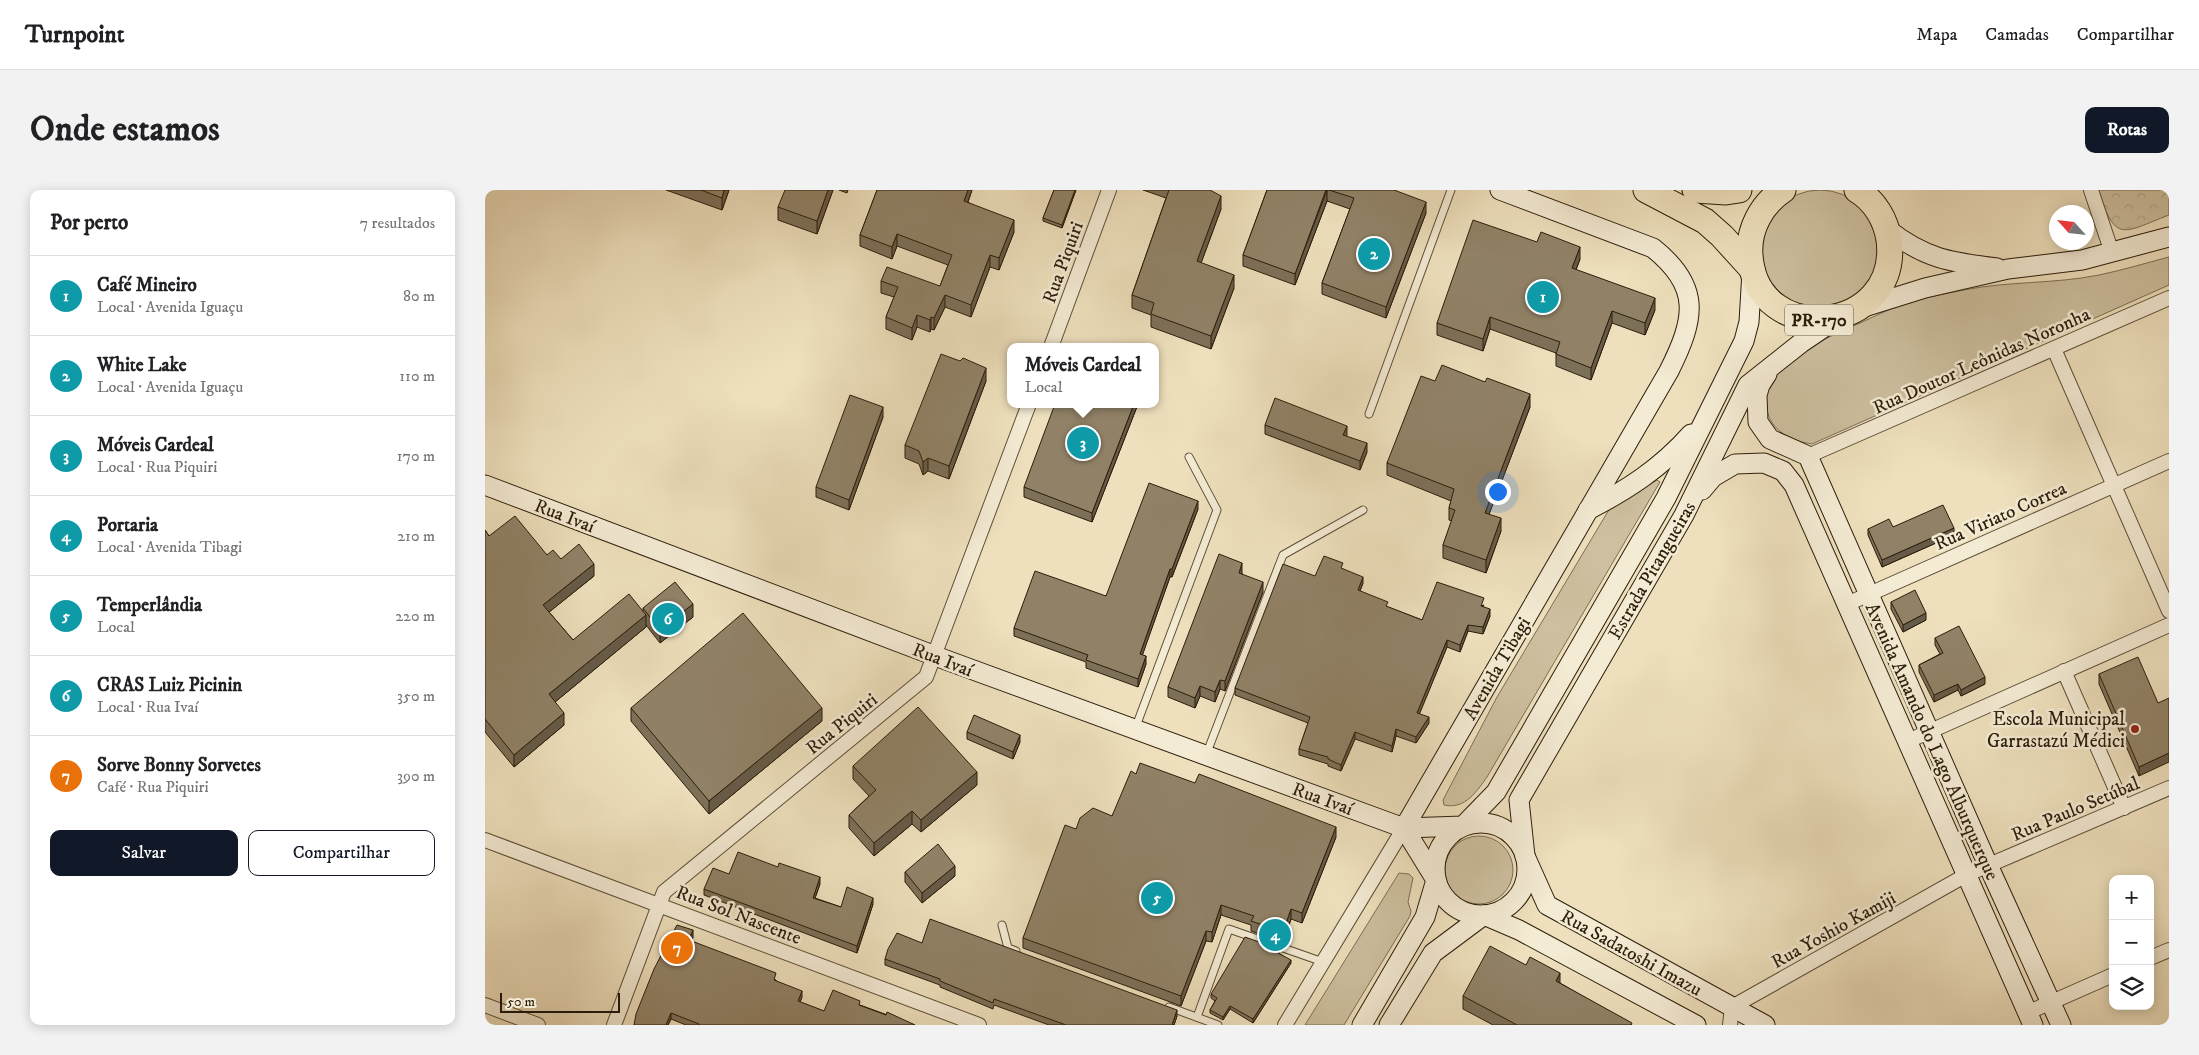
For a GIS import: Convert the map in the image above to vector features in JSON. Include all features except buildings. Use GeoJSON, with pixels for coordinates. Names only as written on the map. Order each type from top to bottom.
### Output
{"type":"FeatureCollection","features":[{"type":"Feature","properties":{"kind":"highway","name":"PR-170"},"geometry":{"type":"LineString","coordinates":[[1646,190],[1705,222],[1722,236],[1752,269],[1759,285],[1768,298],[1783,310],[1802,319],[1814,320],[1849,313],[1877,291],[1887,270],[1890,251],[1885,225]]}},
{"type":"Feature","properties":{"kind":"highway"},"geometry":{"type":"LineString","coordinates":[[1695,190],[1726,192],[1739,190]]}},
{"type":"Feature","properties":{"kind":"highway","name":"PR-170"},"geometry":{"type":"LineString","coordinates":[[1752,269],[1750,241],[1755,224],[1765,206],[1783,190]]}},
{"type":"Feature","properties":{"kind":"highway"},"geometry":{"type":"LineString","coordinates":[[1857,190],[1872,204],[1885,225]]}},
{"type":"Feature","properties":{"kind":"highway"},"geometry":{"type":"LineString","coordinates":[[1885,190],[1885,225]]}},
{"type":"Feature","properties":{"kind":"street","name":"Rua Piquiri"},"geometry":{"type":"LineString","coordinates":[[1052,343],[1109,190]]}},
{"type":"Feature","properties":{"kind":"street","name":"Avenida Tibagi"},"geometry":{"type":"LineString","coordinates":[[1285,1025],[1403,828],[1684,341],[1688,323],[1689,304],[1686,287],[1679,273],[1670,262],[1653,248],[1500,190]]}},
{"type":"Feature","properties":{"kind":"street"},"geometry":{"type":"LineString","coordinates":[[2091,190],[2112,253]]}},
{"type":"Feature","properties":{"kind":"street"},"geometry":{"type":"LineString","coordinates":[[1885,225],[1915,249],[1932,256],[2008,269],[2059,264],[2112,253],[2169,237]]}},
{"type":"Feature","properties":{"kind":"street","name":"Estrada Pitangueiras"},"geometry":{"type":"LineString","coordinates":[[1463,826],[1496,792],[1666,498],[1744,341],[1750,315],[1752,269]]}},
{"type":"Feature","properties":{"kind":"street","name":"Estrada Pitangueiras"},"geometry":{"type":"LineString","coordinates":[[1525,856],[1519,800],[1684,515],[1748,385],[1775,362],[1849,313],[1925,288],[2008,269]]}},
{"type":"Feature","properties":{"kind":"street","name":"Rua Doutor Leônidas Noronha"},"geometry":{"type":"LineString","coordinates":[[1808,456],[2169,298]]}},
{"type":"Feature","properties":{"kind":"street"},"geometry":{"type":"LineString","coordinates":[[2055,349],[2169,611]]}},
{"type":"Feature","properties":{"kind":"street"},"geometry":{"type":"LineString","coordinates":[[1775,362],[1760,385],[1757,395],[1758,422],[1770,438],[1808,456]]}},
{"type":"Feature","properties":{"kind":"street","name":"Rua Piquiri"},"geometry":{"type":"LineString","coordinates":[[614,1025],[665,892],[925,677],[935,656],[1028,408]]}},
{"type":"Feature","properties":{"kind":"street"},"geometry":{"type":"LineString","coordinates":[[1588,510],[1633,485],[1660,466],[1709,411]]}},
{"type":"Feature","properties":{"kind":"street","name":"Avenida Amando do Lago Alburquerque"},"geometry":{"type":"LineString","coordinates":[[1808,456],[1988,866],[2061,1025]]}},
{"type":"Feature","properties":{"kind":"street","name":"Rua Viriato Correa"},"geometry":{"type":"LineString","coordinates":[[1847,604],[2169,461]]}},
{"type":"Feature","properties":{"kind":"street","name":"Avenida Amando do Lago Alburquerque"},"geometry":{"type":"LineString","coordinates":[[1684,515],[1713,477],[1735,464],[1764,463],[1783,471],[1794,484],[2031,1019]]}},
{"type":"Feature","properties":{"kind":"street","name":"Rua Ivaí"},"geometry":{"type":"LineString","coordinates":[[485,485],[935,656],[1403,828],[1463,826]]}},
{"type":"Feature","properties":{"kind":"street"},"geometry":{"type":"LineString","coordinates":[[1909,741],[2169,625]]}},
{"type":"Feature","properties":{"kind":"street"},"geometry":{"type":"LineString","coordinates":[[2064,671],[2124,808]]}},
{"type":"Feature","properties":{"kind":"street","name":"Rua Paulo Setúbal"},"geometry":{"type":"LineString","coordinates":[[1967,874],[2169,788]]}},
{"type":"Feature","properties":{"kind":"street"},"geometry":{"type":"LineString","coordinates":[[1362,1025],[1425,917],[1435,880],[1437,852],[1447,837],[1463,826],[1482,822],[1501,827],[1516,839],[1525,856],[1526,874],[1521,892],[1509,905],[1493,914],[1465,913],[1449,904],[1443,897],[1435,880],[1403,828]]}},
{"type":"Feature","properties":{"kind":"street","name":"Rua Sol Nascente"},"geometry":{"type":"LineString","coordinates":[[485,840],[979,1025]]}},
{"type":"Feature","properties":{"kind":"street","name":"Rua Sadatoshi Imazu"},"geometry":{"type":"LineString","coordinates":[[1525,856],[1547,905],[1731,1016],[1765,1025]]}},
{"type":"Feature","properties":{"kind":"street","name":"Rua Yoshio Kamiji"},"geometry":{"type":"LineString","coordinates":[[1731,1016],[1967,874]]}},
{"type":"Feature","properties":{"kind":"street"},"geometry":{"type":"LineString","coordinates":[[1389,1025],[1433,953],[1484,915]]}},
{"type":"Feature","properties":{"kind":"street","name":"Rua Sadatoshi Imazu"},"geometry":{"type":"LineString","coordinates":[[1484,915],[1519,930],[1696,1025]]}},
{"type":"Feature","properties":{"kind":"street"},"geometry":{"type":"LineString","coordinates":[[2154,956],[2169,950]]}},
{"type":"Feature","properties":{"kind":"street"},"geometry":{"type":"LineString","coordinates":[[2031,1019],[2052,1002],[2109,977]]}},
{"type":"Feature","properties":{"kind":"street"},"geometry":{"type":"LineString","coordinates":[[485,1005],[539,1025]]}},
{"type":"Feature","properties":{"kind":"lane"},"geometry":{"type":"LineString","coordinates":[[1369,414],[1451,190]]}},
{"type":"Feature","properties":{"kind":"lane"},"geometry":{"type":"LineString","coordinates":[[1134,729],[1217,510],[1189,457]]}},
{"type":"Feature","properties":{"kind":"lane"},"geometry":{"type":"LineString","coordinates":[[1205,755],[1283,555],[1363,510]]}},
{"type":"Feature","properties":{"kind":"lane"},"geometry":{"type":"LineString","coordinates":[[1002,925],[1008,948],[1026,954]]}},
{"type":"Feature","properties":{"kind":"lane"},"geometry":{"type":"LineString","coordinates":[[1197,1017],[1229,929],[1323,962]]}},
{"type":"Feature","properties":{"kind":"lane"},"geometry":{"type":"LineString","coordinates":[[1161,1004],[1218,1025]]}},
{"type":"Feature","properties":{"kind":"green space"},"geometry":{"type":"Polygon","coordinates":[[[1820,190],[1843,194],[1862,207],[1875,226],[1879,249],[1875,272],[1862,291],[1843,304],[1820,308],[1797,304],[1778,291],[1765,272],[1761,249],[1765,226],[1778,207],[1797,194],[1820,190]]]}},
{"type":"Feature","properties":{"kind":"green space"},"geometry":{"type":"Polygon","coordinates":[[[2098,190],[2169,190],[2169,215],[2141,226],[2123,230],[2110,219],[2098,190]]]}},
{"type":"Feature","properties":{"kind":"green space"},"geometry":{"type":"Polygon","coordinates":[[[2169,257],[2169,285],[1812,444],[1798,441],[1785,435],[1775,426],[1768,414],[1766,397],[1772,382],[1782,369],[1796,357],[1830,337],[1896,307],[1932,296],[1981,287],[2066,280],[2099,275],[2169,257]]]}},
{"type":"Feature","properties":{"kind":"green space"},"geometry":{"type":"Polygon","coordinates":[[[1657,480],[1660,482],[1487,777],[1475,793],[1464,802],[1458,805],[1444,805],[1443,800],[1497,697],[1610,508],[1657,480]]]}},
{"type":"Feature","properties":{"kind":"green space"},"geometry":{"type":"Polygon","coordinates":[[[1472,836],[1486,836],[1498,841],[1508,851],[1513,863],[1513,877],[1508,889],[1498,899],[1486,904],[1472,904],[1460,899],[1450,889],[1445,877],[1445,863],[1450,851],[1460,841],[1472,836]]]}},
{"type":"Feature","properties":{"kind":"green space"},"geometry":{"type":"Polygon","coordinates":[[[1399,873],[1409,874],[1413,878],[1408,902],[1411,911],[1410,916],[1344,1025],[1305,1025],[1399,873]]]}},
{"type":"Feature","properties":{"kind":"place","name":"White Lake"},"geometry":{"type":"Point","coordinates":[1374,254]}},
{"type":"Feature","properties":{"kind":"place","name":"Café Mineiro"},"geometry":{"type":"Point","coordinates":[1543,297]}},
{"type":"Feature","properties":{"kind":"place","name":"Móveis Cardeal"},"geometry":{"type":"Point","coordinates":[1083,443]}},
{"type":"Feature","properties":{"kind":"place","name":"CRAS Luiz Picinin"},"geometry":{"type":"Point","coordinates":[668,619]}},
{"type":"Feature","properties":{"kind":"place","name":"Escola Municipal Garrastazú Médici"},"geometry":{"type":"Point","coordinates":[2135,729]}},
{"type":"Feature","properties":{"kind":"place","name":"Temperlândia"},"geometry":{"type":"Point","coordinates":[1157,898]}},
{"type":"Feature","properties":{"kind":"place","name":"Portaria"},"geometry":{"type":"Point","coordinates":[1275,935]}},
{"type":"Feature","properties":{"kind":"place","name":"Sorve Bonny Sorvetes"},"geometry":{"type":"Point","coordinates":[677,948]}}]}
